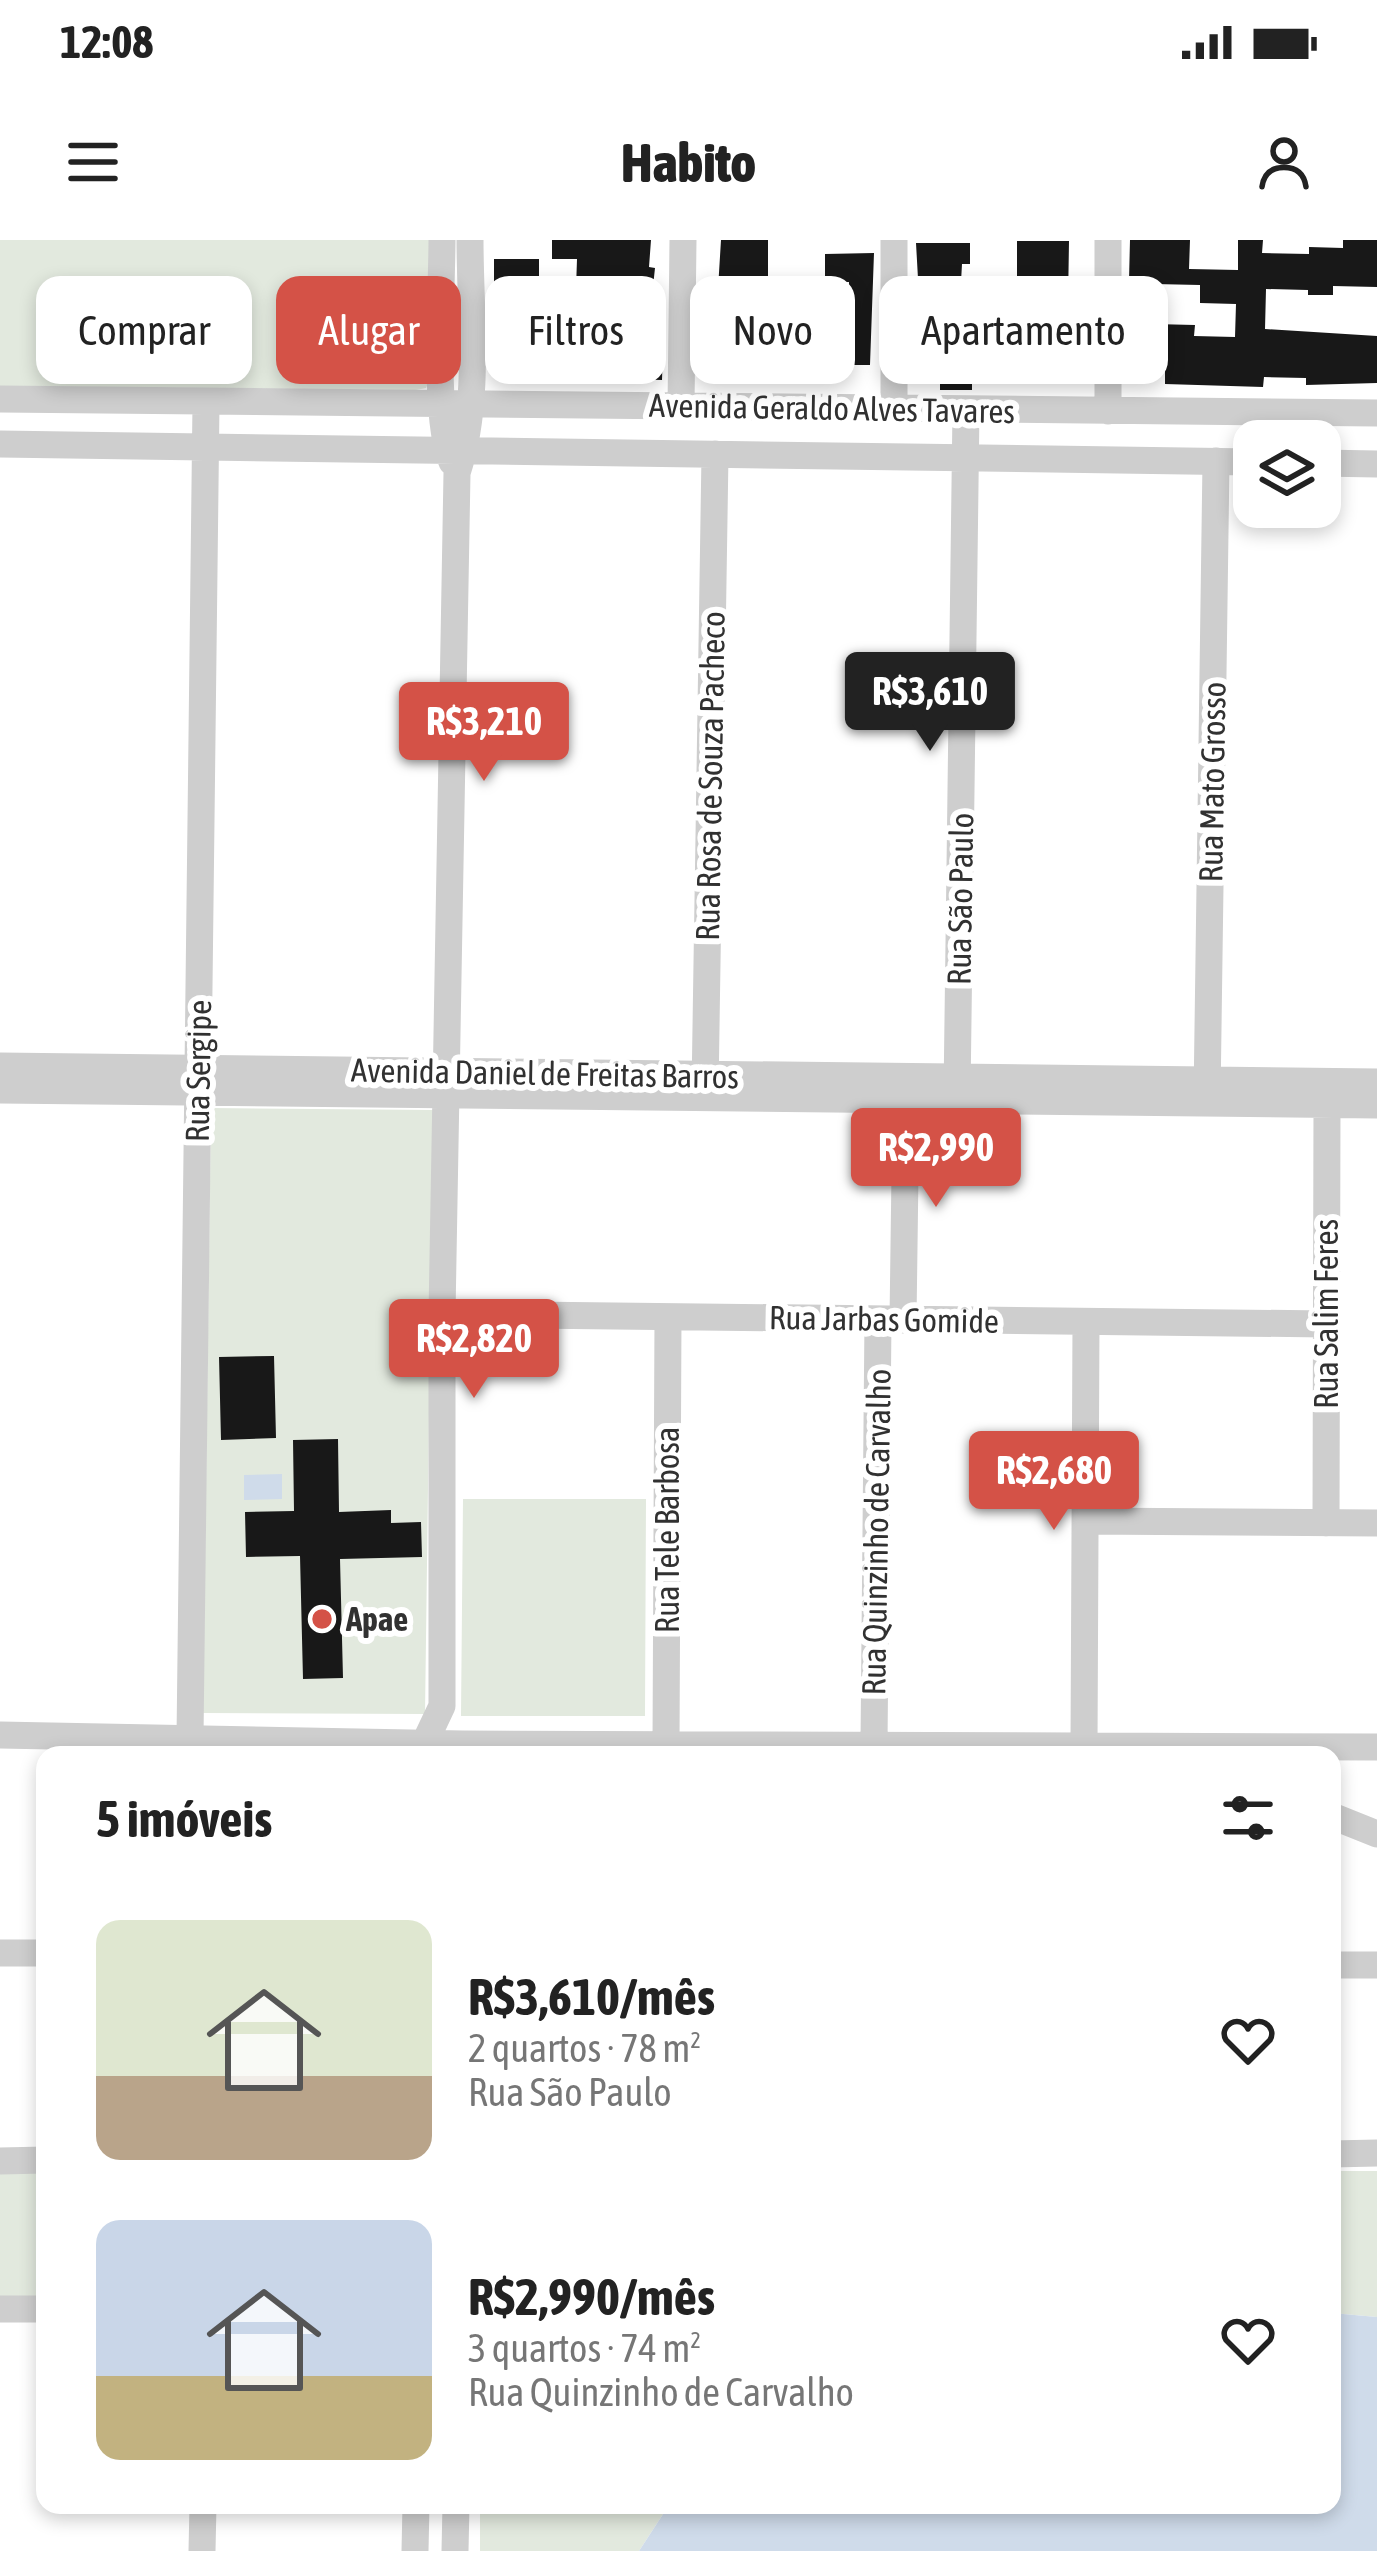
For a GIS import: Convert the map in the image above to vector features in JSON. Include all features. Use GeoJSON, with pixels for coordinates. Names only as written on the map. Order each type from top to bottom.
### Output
{"type":"FeatureCollection","features":[{"type":"Feature","properties":{"kind":"street"},"geometry":{"type":"LineString","coordinates":[[426,1746],[442,1706],[442,1315],[456,457],[442,240]]}},
{"type":"Feature","properties":{"kind":"street"},"geometry":{"type":"LineString","coordinates":[[456,403],[470,240]]}},
{"type":"Feature","properties":{"kind":"street"},"geometry":{"type":"LineString","coordinates":[[682,406],[683,240]]}},
{"type":"Feature","properties":{"kind":"street"},"geometry":{"type":"LineString","coordinates":[[894,240],[894,408]]}},
{"type":"Feature","properties":{"kind":"street"},"geometry":{"type":"LineString","coordinates":[[1108,240],[1108,411]]}},
{"type":"Feature","properties":{"kind":"street","name":"Avenida Geraldo Alves Tavares"},"geometry":{"type":"LineString","coordinates":[[0,399],[1377,413]]}},
{"type":"Feature","properties":{"kind":"street","name":"Rua Sergipe"},"geometry":{"type":"LineString","coordinates":[[190,1738],[206,403]]}},
{"type":"Feature","properties":{"kind":"street","name":"Rua São Paulo"},"geometry":{"type":"LineString","coordinates":[[957,1089],[966,409]]}},
{"type":"Feature","properties":{"kind":"street","name":"Avenida Geraldo Alves Tavares"},"geometry":{"type":"LineString","coordinates":[[0,444],[205,446],[456,457],[715,454],[1233,461]]}},
{"type":"Feature","properties":{"kind":"street","name":"Rua Rosa de Souza Pacheco"},"geometry":{"type":"LineString","coordinates":[[705,1086],[715,454]]}},
{"type":"Feature","properties":{"kind":"street","name":"Rua Mato Grosso"},"geometry":{"type":"LineString","coordinates":[[1207,1092],[1216,461]]}},
{"type":"Feature","properties":{"kind":"street"},"geometry":{"type":"LineString","coordinates":[[1341,463],[1377,464]]}},
{"type":"Feature","properties":{"kind":"street","name":"Avenida Daniel de Freitas Barros"},"geometry":{"type":"LineString","coordinates":[[0,1066],[198,1080],[1207,1092],[1377,1082]]}},
{"type":"Feature","properties":{"kind":"street","name":"Avenida Daniel de Freitas Barros"},"geometry":{"type":"LineString","coordinates":[[0,1090],[198,1080]]}},
{"type":"Feature","properties":{"kind":"street","name":"Avenida Daniel de Freitas Barros"},"geometry":{"type":"LineString","coordinates":[[705,1086],[906,1100],[957,1089]]}},
{"type":"Feature","properties":{"kind":"street","name":"Avenida Daniel de Freitas Barros"},"geometry":{"type":"LineString","coordinates":[[1207,1092],[1377,1105]]}},
{"type":"Feature","properties":{"kind":"street","name":"Rua Quinzinho de Carvalho"},"geometry":{"type":"LineString","coordinates":[[874,1744],[890,1320],[906,1100]]}},
{"type":"Feature","properties":{"kind":"street","name":"Rua Salim Feres"},"geometry":{"type":"LineString","coordinates":[[1326,1523],[1327,1104]]}},
{"type":"Feature","properties":{"kind":"street","name":"Rua Jarbas Gomide"},"geometry":{"type":"LineString","coordinates":[[442,1315],[1326,1324]]}},
{"type":"Feature","properties":{"kind":"street","name":"Rua Tele Barbosa"},"geometry":{"type":"LineString","coordinates":[[666,1744],[668,1317]]}},
{"type":"Feature","properties":{"kind":"street"},"geometry":{"type":"LineString","coordinates":[[1084,1745],[1086,1322]]}},
{"type":"Feature","properties":{"kind":"street"},"geometry":{"type":"LineString","coordinates":[[1085,1521],[1377,1523]]}},
{"type":"Feature","properties":{"kind":"street"},"geometry":{"type":"LineString","coordinates":[[442,1706],[462,1746]]}},
{"type":"Feature","properties":{"kind":"street"},"geometry":{"type":"LineString","coordinates":[[0,1735],[378,1746]]}},
{"type":"Feature","properties":{"kind":"street"},"geometry":{"type":"LineString","coordinates":[[585,1746],[926,1746]]}},
{"type":"Feature","properties":{"kind":"street"},"geometry":{"type":"LineString","coordinates":[[1073,1746],[1096,1746]]}},
{"type":"Feature","properties":{"kind":"street"},"geometry":{"type":"LineString","coordinates":[[1341,1747],[1377,1748]]}},
{"type":"Feature","properties":{"kind":"street"},"geometry":{"type":"LineString","coordinates":[[1341,1752],[1377,1767]]}},
{"type":"Feature","properties":{"kind":"street"},"geometry":{"type":"LineString","coordinates":[[1341,1820],[1377,1834]]}},
{"type":"Feature","properties":{"kind":"street"},"geometry":{"type":"LineString","coordinates":[[0,1953],[36,1953]]}},
{"type":"Feature","properties":{"kind":"street"},"geometry":{"type":"LineString","coordinates":[[1341,1965],[1377,1965]]}},
{"type":"Feature","properties":{"kind":"street"},"geometry":{"type":"LineString","coordinates":[[1341,2154],[1377,2153]]}},
{"type":"Feature","properties":{"kind":"street"},"geometry":{"type":"LineString","coordinates":[[0,2161],[36,2160]]}},
{"type":"Feature","properties":{"kind":"street"},"geometry":{"type":"LineString","coordinates":[[0,2308],[36,2308]]}},
{"type":"Feature","properties":{"kind":"street"},"geometry":{"type":"LineString","coordinates":[[202,2514],[202,2551]]}},
{"type":"Feature","properties":{"kind":"street"},"geometry":{"type":"LineString","coordinates":[[416,2514],[416,2551]]}},
{"type":"Feature","properties":{"kind":"street"},"geometry":{"type":"LineString","coordinates":[[455,2551],[456,2514]]}},
{"type":"Feature","properties":{"kind":"shaded area"},"geometry":{"type":"Polygon","coordinates":[[[0,240],[431,240],[431,276],[276,276],[276,384],[428,384],[426,388],[0,386],[0,240]]]}},
{"type":"Feature","properties":{"kind":"shaded area"},"geometry":{"type":"Polygon","coordinates":[[[211,1108],[433,1110],[425,1714],[203,1713],[211,1108]]]}},
{"type":"Feature","properties":{"kind":"shaded area"},"geometry":{"type":"Polygon","coordinates":[[[463,1499],[646,1499],[645,1716],[461,1716],[463,1499]]]}},
{"type":"Feature","properties":{"kind":"shaded area"},"geometry":{"type":"Polygon","coordinates":[[[0,2169],[36,2169],[36,2296],[0,2297],[0,2169]]]}},
{"type":"Feature","properties":{"kind":"shaded area"},"geometry":{"type":"Polygon","coordinates":[[[1341,2171],[1377,2171],[1377,2317],[1341,2314],[1341,2171]]]}},
{"type":"Feature","properties":{"kind":"shaded area"},"geometry":{"type":"Polygon","coordinates":[[[480,2514],[663,2514],[639,2551],[480,2551],[480,2514]]]}},
{"type":"Feature","properties":{"kind":"water"},"geometry":{"type":"Polygon","coordinates":[[[282,1474],[282,1499],[244,1500],[244,1475],[282,1474]]]}},
{"type":"Feature","properties":{"kind":"water"},"geometry":{"type":"Polygon","coordinates":[[[1341,2314],[1377,2317],[1377,2551],[639,2551],[663,2514],[1341,2514],[1341,2314]]]}},
{"type":"Feature","properties":{"kind":"building"},"geometry":{"type":"Polygon","coordinates":[[[552,240],[651,240],[649,267],[655,268],[654,276],[576,276],[577,259],[552,259],[552,240]]]}},
{"type":"Feature","properties":{"kind":"building"},"geometry":{"type":"Polygon","coordinates":[[[721,240],[768,240],[768,276],[719,276],[721,240]]]}},
{"type":"Feature","properties":{"kind":"building"},"geometry":{"type":"Polygon","coordinates":[[[1130,240],[1190,240],[1189,269],[1238,270],[1238,240],[1263,240],[1262,253],[1309,254],[1309,247],[1343,248],[1343,240],[1377,240],[1377,287],[1333,286],[1333,295],[1266,289],[1265,329],[1377,336],[1377,383],[1306,385],[1306,378],[1264,377],[1263,387],[1165,384],[1168,324],[1195,325],[1194,336],[1235,337],[1236,304],[1200,303],[1200,285],[1168,284],[1168,276],[1129,276],[1130,240]]]}},
{"type":"Feature","properties":{"kind":"building"},"geometry":{"type":"Polygon","coordinates":[[[1017,241],[1069,241],[1068,276],[1017,276],[1017,241]]]}},
{"type":"Feature","properties":{"kind":"building"},"geometry":{"type":"Polygon","coordinates":[[[916,243],[970,243],[970,264],[962,264],[961,276],[918,276],[916,243]]]}},
{"type":"Feature","properties":{"kind":"building"},"geometry":{"type":"Polygon","coordinates":[[[874,253],[870,365],[855,365],[855,276],[825,276],[825,254],[874,253]]]}},
{"type":"Feature","properties":{"kind":"building"},"geometry":{"type":"Polygon","coordinates":[[[494,259],[539,259],[539,276],[494,276],[494,259]]]}},
{"type":"Feature","properties":{"kind":"building"},"geometry":{"type":"Polygon","coordinates":[[[940,384],[972,384],[972,390],[940,390],[940,384]]]}},
{"type":"Feature","properties":{"kind":"building"},"geometry":{"type":"Polygon","coordinates":[[[274,1356],[276,1438],[221,1440],[219,1357],[274,1356]]]}},
{"type":"Feature","properties":{"kind":"building","name":"Apae"},"geometry":{"type":"Polygon","coordinates":[[[338,1439],[339,1512],[391,1510],[391,1523],[421,1522],[422,1557],[340,1559],[343,1678],[303,1679],[300,1556],[246,1557],[245,1512],[294,1511],[293,1440],[338,1439]]]}},
{"type":"Feature","properties":{"kind":"place","name":"Apae"},"geometry":{"type":"Point","coordinates":[322,1619]}}]}
